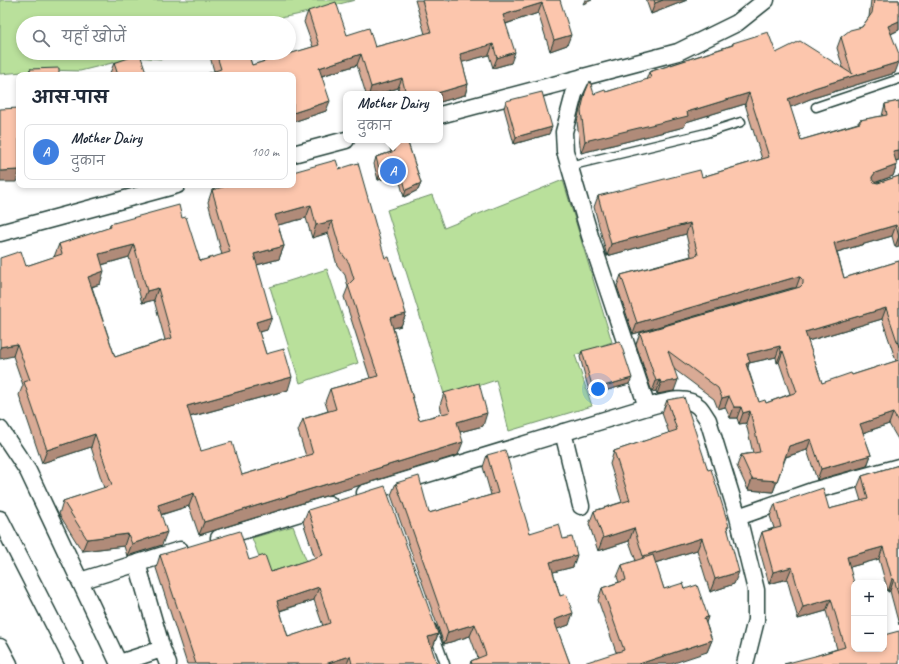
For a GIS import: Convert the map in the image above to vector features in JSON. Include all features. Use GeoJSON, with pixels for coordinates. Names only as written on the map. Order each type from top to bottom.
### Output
{"type":"FeatureCollection","features":[{"type":"Feature","properties":{"kind":"street"},"geometry":{"type":"LineString","coordinates":[[443,114],[678,52],[737,23],[766,0]]}},
{"type":"Feature","properties":{"kind":"street"},"geometry":{"type":"LineString","coordinates":[[582,77],[574,94],[564,132],[565,151],[590,236],[629,341],[647,406]]}},
{"type":"Feature","properties":{"kind":"street"},"geometry":{"type":"LineString","coordinates":[[296,153],[343,141]]}},
{"type":"Feature","properties":{"kind":"street"},"geometry":{"type":"LineString","coordinates":[[0,233],[166,188]]}},
{"type":"Feature","properties":{"kind":"street"},"geometry":{"type":"LineString","coordinates":[[80,581],[349,498],[384,492],[563,432],[647,406],[674,400],[684,400],[698,406],[708,420],[738,517],[756,590],[756,620],[745,664]]}},
{"type":"Feature","properties":{"kind":"street"},"geometry":{"type":"LineString","coordinates":[[0,429],[28,471],[119,663],[162,649]]}},
{"type":"Feature","properties":{"kind":"street"},"geometry":{"type":"LineString","coordinates":[[563,432],[581,506]]}},
{"type":"Feature","properties":{"kind":"street"},"geometry":{"type":"LineString","coordinates":[[738,517],[812,491],[899,467]]}},
{"type":"Feature","properties":{"kind":"street"},"geometry":{"type":"LineString","coordinates":[[0,519],[74,664]]}},
{"type":"Feature","properties":{"kind":"street"},"geometry":{"type":"LineString","coordinates":[[137,563],[162,649],[168,664]]}},
{"type":"Feature","properties":{"kind":"street"},"geometry":{"type":"LineString","coordinates":[[0,648],[9,664]]}},
{"type":"Feature","properties":{"kind":"lane"},"geometry":{"type":"LineString","coordinates":[[816,107],[899,79]]}},
{"type":"Feature","properties":{"kind":"lane"},"geometry":{"type":"LineString","coordinates":[[569,166],[706,133],[741,122]]}},
{"type":"Feature","properties":{"kind":"lane"},"geometry":{"type":"LineString","coordinates":[[430,620],[445,664]]}},
{"type":"Feature","properties":{"kind":"green space"},"geometry":{"type":"Polygon","coordinates":[[[0,0],[355,0],[290,16],[16,16],[16,60],[124,60],[80,71],[46,70],[0,74],[0,0]]]}},
{"type":"Feature","properties":{"kind":"green space"},"geometry":{"type":"Polygon","coordinates":[[[563,180],[612,342],[575,355],[592,406],[509,431],[496,380],[445,397],[387,210],[432,195],[444,228],[563,180]]]}},
{"type":"Feature","properties":{"kind":"green space"},"geometry":{"type":"Polygon","coordinates":[[[327,269],[358,363],[300,383],[270,287],[327,269]]]}},
{"type":"Feature","properties":{"kind":"green space"},"geometry":{"type":"Polygon","coordinates":[[[293,526],[308,565],[268,580],[252,538],[293,526]]]}},
{"type":"Feature","properties":{"kind":"building"},"geometry":{"type":"Polygon","coordinates":[[[422,0],[560,0],[571,35],[554,40],[542,3],[503,15],[515,52],[497,58],[493,44],[460,54],[468,84],[443,91],[405,91],[402,78],[371,87],[361,54],[319,68],[330,101],[296,112],[296,72],[212,72],[221,69],[218,60],[250,60],[252,65],[269,60],[296,60],[296,52],[319,45],[308,11],[336,2],[347,35],[369,28],[375,47],[431,32],[422,0]]]}},
{"type":"Feature","properties":{"kind":"building"},"geometry":{"type":"Polygon","coordinates":[[[654,0],[663,0],[655,3],[654,0]]]}},
{"type":"Feature","properties":{"kind":"building"},"geometry":{"type":"Polygon","coordinates":[[[874,0],[899,0],[899,21],[888,26],[899,54],[899,62],[814,88],[788,99],[801,140],[860,123],[860,120],[887,115],[885,104],[899,101],[899,150],[893,151],[897,165],[875,173],[872,179],[874,182],[878,183],[899,176],[899,236],[896,225],[834,243],[844,278],[899,261],[899,347],[886,308],[805,332],[822,383],[851,373],[852,375],[899,360],[899,423],[893,413],[860,424],[871,455],[821,469],[811,439],[789,446],[777,481],[752,479],[741,455],[760,452],[750,411],[743,413],[741,407],[734,407],[729,396],[722,398],[718,388],[668,351],[678,380],[661,383],[660,380],[656,381],[640,333],[800,287],[803,284],[803,280],[800,277],[796,277],[637,323],[621,275],[698,255],[690,223],[611,244],[598,196],[700,170],[702,177],[769,157],[749,93],[687,112],[688,116],[585,141],[581,111],[585,93],[590,81],[594,94],[605,90],[606,92],[651,78],[649,72],[768,32],[776,53],[800,41],[852,74],[841,37],[850,30],[862,27],[872,13],[874,0]],[[780,346],[747,354],[750,362],[746,364],[759,402],[765,400],[766,403],[797,392],[783,351],[781,352],[780,346]]]}},
{"type":"Feature","properties":{"kind":"building"},"geometry":{"type":"Polygon","coordinates":[[[123,60],[142,60],[146,72],[117,72],[114,63],[123,60]]]}},
{"type":"Feature","properties":{"kind":"building"},"geometry":{"type":"Polygon","coordinates":[[[59,68],[59,72],[30,72],[30,69],[59,68]]]}},
{"type":"Feature","properties":{"kind":"building"},"geometry":{"type":"Polygon","coordinates":[[[542,92],[552,127],[516,137],[506,101],[542,92]]]}},
{"type":"Feature","properties":{"kind":"building"},"geometry":{"type":"Polygon","coordinates":[[[16,108],[16,170],[0,171],[0,109],[16,108]]]}},
{"type":"Feature","properties":{"kind":"building"},"geometry":{"type":"Polygon","coordinates":[[[393,143],[408,143],[421,183],[406,190],[400,168],[380,173],[376,157],[395,151],[393,143]]]}},
{"type":"Feature","properties":{"kind":"building"},"geometry":{"type":"Polygon","coordinates":[[[336,160],[339,169],[358,163],[385,258],[389,257],[406,314],[390,318],[419,420],[450,412],[444,393],[479,383],[487,413],[457,422],[463,442],[204,522],[194,493],[158,505],[167,532],[132,544],[128,534],[87,539],[63,501],[112,485],[95,434],[47,450],[24,382],[30,380],[17,344],[0,347],[0,258],[21,251],[26,266],[62,254],[59,244],[111,227],[110,224],[179,205],[182,218],[186,217],[200,261],[230,252],[212,190],[219,188],[296,188],[296,171],[336,160]],[[311,205],[275,215],[284,246],[254,254],[272,317],[256,322],[266,354],[284,349],[292,377],[187,406],[201,451],[232,442],[242,475],[313,454],[303,419],[336,409],[330,389],[378,376],[348,285],[354,279],[349,263],[341,252],[332,221],[316,225],[311,205]],[[134,245],[99,254],[104,271],[88,277],[115,357],[172,338],[158,288],[147,291],[134,245]]]}},
{"type":"Feature","properties":{"kind":"building"},"geometry":{"type":"Polygon","coordinates":[[[620,341],[632,378],[593,389],[582,351],[620,341]]]}},
{"type":"Feature","properties":{"kind":"building"},"geometry":{"type":"Polygon","coordinates":[[[684,397],[708,470],[711,469],[729,526],[727,527],[739,572],[715,579],[702,538],[643,556],[634,528],[603,538],[594,511],[630,500],[614,451],[677,430],[667,400],[684,397]]]}},
{"type":"Feature","properties":{"kind":"building"},"geometry":{"type":"Polygon","coordinates":[[[505,450],[530,533],[559,524],[563,539],[572,537],[577,555],[550,562],[560,596],[566,594],[573,613],[554,620],[570,664],[472,664],[471,661],[486,655],[475,624],[448,632],[396,483],[419,476],[429,513],[498,493],[487,455],[505,450]]]}},
{"type":"Feature","properties":{"kind":"building"},"geometry":{"type":"Polygon","coordinates":[[[899,465],[899,596],[894,579],[892,579],[883,547],[847,557],[853,580],[851,580],[851,652],[887,652],[887,634],[899,631],[899,664],[784,664],[845,647],[831,599],[803,607],[792,567],[773,572],[762,532],[781,527],[775,504],[823,488],[829,509],[868,499],[862,476],[899,465]]]}},
{"type":"Feature","properties":{"kind":"building"},"geometry":{"type":"Polygon","coordinates":[[[385,486],[438,634],[428,637],[437,664],[352,664],[350,656],[325,664],[196,664],[160,555],[240,531],[249,560],[265,555],[271,572],[323,555],[308,510],[385,486]],[[319,587],[277,601],[288,637],[330,623],[319,587]]]}},
{"type":"Feature","properties":{"kind":"building"},"geometry":{"type":"Polygon","coordinates":[[[653,555],[664,589],[683,583],[685,589],[697,585],[708,617],[704,618],[712,640],[639,664],[581,664],[624,650],[602,588],[626,580],[622,565],[653,555]]]}},
{"type":"Feature","properties":{"kind":"place","name":"Mother Dairy"},"geometry":{"type":"Point","coordinates":[393,171]}}]}
